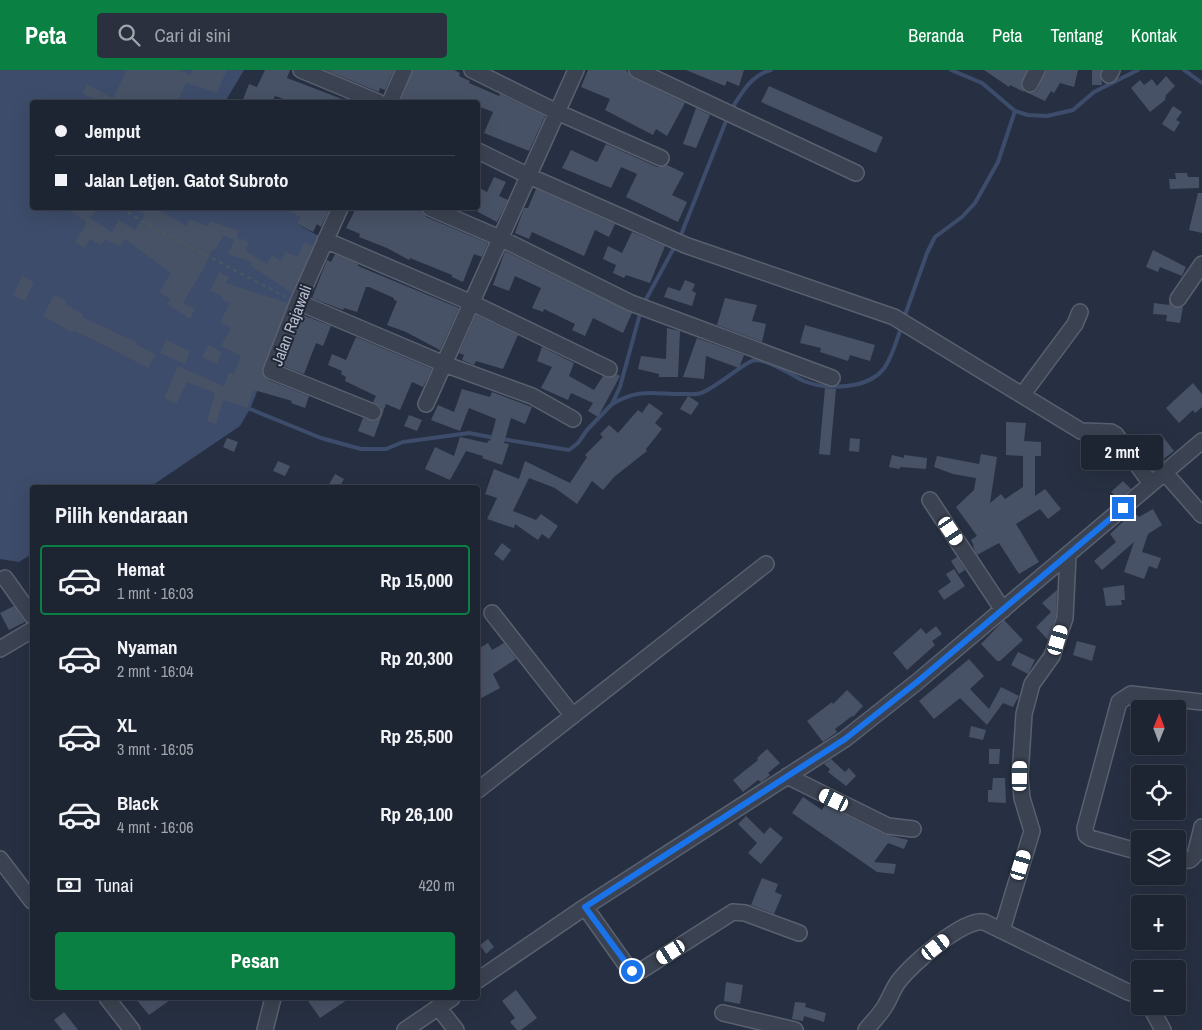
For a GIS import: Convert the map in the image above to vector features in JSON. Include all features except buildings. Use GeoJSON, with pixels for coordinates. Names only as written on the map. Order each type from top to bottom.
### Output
{"type":"FeatureCollection","features":[{"type":"Feature","properties":{"kind":"street"},"geometry":{"type":"LineString","coordinates":[[301,70],[373,100]]}},
{"type":"Feature","properties":{"kind":"street"},"geometry":{"type":"LineString","coordinates":[[391,100],[404,70]]}},
{"type":"Feature","properties":{"kind":"street"},"geometry":{"type":"LineString","coordinates":[[472,70],[557,112],[661,158]]}},
{"type":"Feature","properties":{"kind":"street"},"geometry":{"type":"LineString","coordinates":[[426,404],[502,239],[576,70]]}},
{"type":"Feature","properties":{"kind":"street"},"geometry":{"type":"LineString","coordinates":[[637,70],[856,173]]}},
{"type":"Feature","properties":{"kind":"street"},"geometry":{"type":"LineString","coordinates":[[480,152],[528,176],[685,245],[894,316],[1081,431],[1111,432],[1116,434],[1151,484]]}},
{"type":"Feature","properties":{"kind":"street","name":"Jalan Rajawali"},"geometry":{"type":"LineString","coordinates":[[339,210],[296,301],[271,371],[373,412]]}},
{"type":"Feature","properties":{"kind":"street"},"geometry":{"type":"LineString","coordinates":[[435,210],[502,239],[631,303],[832,378]]}},
{"type":"Feature","properties":{"kind":"street"},"geometry":{"type":"LineString","coordinates":[[325,240],[472,303],[609,369]]}},
{"type":"Feature","properties":{"kind":"street"},"geometry":{"type":"LineString","coordinates":[[1178,299],[1202,264]]}},
{"type":"Feature","properties":{"kind":"street"},"geometry":{"type":"LineString","coordinates":[[296,301],[444,364],[532,396],[573,419]]}},
{"type":"Feature","properties":{"kind":"street"},"geometry":{"type":"LineString","coordinates":[[1023,394],[1075,324],[1080,312]]}},
{"type":"Feature","properties":{"kind":"street"},"geometry":{"type":"LineString","coordinates":[[480,979],[585,907],[845,739],[1003,610],[1202,441]]}},
{"type":"Feature","properties":{"kind":"street"},"geometry":{"type":"LineString","coordinates":[[1164,473],[1202,515]]}},
{"type":"Feature","properties":{"kind":"street"},"geometry":{"type":"LineString","coordinates":[[930,500],[1003,610]]}},
{"type":"Feature","properties":{"kind":"street"},"geometry":{"type":"LineString","coordinates":[[1002,930],[1032,831],[1022,798],[1020,776],[1024,714],[1032,684],[1052,656],[1065,618],[1068,555]]}},
{"type":"Feature","properties":{"kind":"street"},"geometry":{"type":"LineString","coordinates":[[480,788],[766,564]]}},
{"type":"Feature","properties":{"kind":"street"},"geometry":{"type":"LineString","coordinates":[[6,578],[30,613]]}},
{"type":"Feature","properties":{"kind":"street"},"geometry":{"type":"LineString","coordinates":[[492,614],[572,716]]}},
{"type":"Feature","properties":{"kind":"street"},"geometry":{"type":"LineString","coordinates":[[0,649],[30,631]]}},
{"type":"Feature","properties":{"kind":"street"},"geometry":{"type":"LineString","coordinates":[[1131,849],[1090,838],[1085,828],[1119,702],[1131,694],[1202,702]]}},
{"type":"Feature","properties":{"kind":"street"},"geometry":{"type":"LineString","coordinates":[[787,776],[888,826],[912,829]]}},
{"type":"Feature","properties":{"kind":"street"},"geometry":{"type":"LineString","coordinates":[[1186,860],[1190,860],[1195,855],[1202,827]]}},
{"type":"Feature","properties":{"kind":"street"},"geometry":{"type":"LineString","coordinates":[[0,859],[30,896]]}},
{"type":"Feature","properties":{"kind":"street"},"geometry":{"type":"LineString","coordinates":[[585,907],[629,969],[635,971],[642,970],[733,912],[745,914],[799,933]]}},
{"type":"Feature","properties":{"kind":"street"},"geometry":{"type":"LineString","coordinates":[[866,1030],[884,1008],[898,982],[923,956],[960,928],[979,920],[1131,993]]}},
{"type":"Feature","properties":{"kind":"street"},"geometry":{"type":"LineString","coordinates":[[109,1000],[132,1030]]}},
{"type":"Feature","properties":{"kind":"street"},"geometry":{"type":"LineString","coordinates":[[265,1030],[272,1000]]}},
{"type":"Feature","properties":{"kind":"street"},"geometry":{"type":"LineString","coordinates":[[405,1030],[449,1000]]}},
{"type":"Feature","properties":{"kind":"street"},"geometry":{"type":"LineString","coordinates":[[438,1007],[456,1030]]}},
{"type":"Feature","properties":{"kind":"street"},"geometry":{"type":"LineString","coordinates":[[723,1013],[795,1030]]}},
{"type":"Feature","properties":{"kind":"street"},"geometry":{"type":"LineString","coordinates":[[1155,1015],[1163,1030]]}},
{"type":"Feature","properties":{"kind":"path"},"geometry":{"type":"LineString","coordinates":[[124,210],[154,228],[296,301]]}},
{"type":"Feature","properties":{"kind":"water"},"geometry":{"type":"Polygon","coordinates":[[[0,70],[244,70],[226,100],[30,100],[30,210],[304,210],[296,223],[320,237],[250,409],[240,426],[153,485],[30,485],[30,555],[0,573],[0,70]]]}},
{"type":"Feature","properties":{"kind":"pier"},"geometry":{"type":"Polygon","coordinates":[[[0,559],[19,562],[0,573],[0,559]]]}},
{"type":"Feature","properties":{"kind":"waterway"},"geometry":{"type":"LineString","coordinates":[[731,110],[752,81],[764,72],[771,70]]}},
{"type":"Feature","properties":{"kind":"waterway"},"geometry":{"type":"LineString","coordinates":[[951,70],[982,83],[1015,111],[1028,115],[1047,116],[1073,110],[1094,92],[1138,70]]}},
{"type":"Feature","properties":{"kind":"waterway"},"geometry":{"type":"LineString","coordinates":[[1184,70],[1202,83]]}},
{"type":"Feature","properties":{"kind":"waterway"},"geometry":{"type":"LineString","coordinates":[[904,318],[927,253],[935,237],[962,217],[975,203],[998,162],[1015,111]]}},
{"type":"Feature","properties":{"kind":"waterway"},"geometry":{"type":"LineString","coordinates":[[679,240],[728,116]]}},
{"type":"Feature","properties":{"kind":"waterway"},"geometry":{"type":"LineString","coordinates":[[644,303],[675,246]]}},
{"type":"Feature","properties":{"kind":"waterway"},"geometry":{"type":"LineString","coordinates":[[502,439],[569,450],[578,443],[587,430],[612,404],[620,387],[641,310]]}},
{"type":"Feature","properties":{"kind":"waterway"},"geometry":{"type":"LineString","coordinates":[[612,404],[630,396],[646,393],[701,393],[715,386],[745,364],[755,360],[774,365],[813,384],[835,387],[858,384],[878,375],[885,367],[893,352],[902,325]]}},
{"type":"Feature","properties":{"kind":"waterway"},"geometry":{"type":"LineString","coordinates":[[250,409],[321,438],[361,449],[386,449],[403,442],[469,433],[495,438]]}},
{"type":"Feature","properties":{"kind":"route"},"geometry":{"type":"LineString","coordinates":[[632,971],[585,907],[845,739],[917,682],[1123,508]]}}]}
